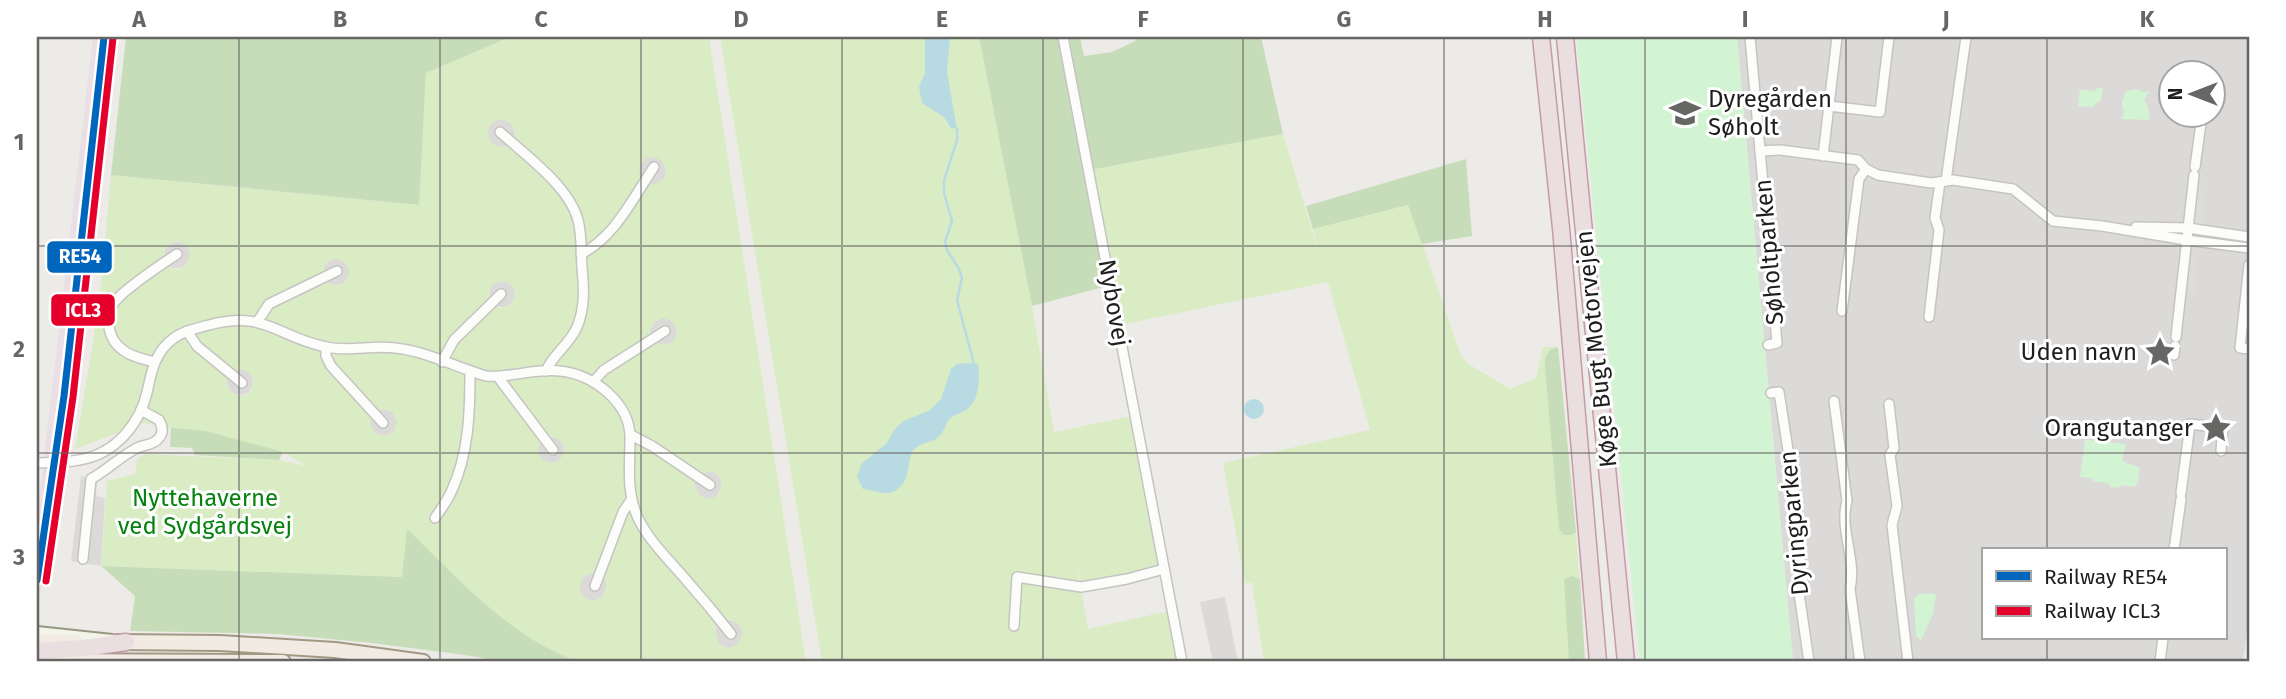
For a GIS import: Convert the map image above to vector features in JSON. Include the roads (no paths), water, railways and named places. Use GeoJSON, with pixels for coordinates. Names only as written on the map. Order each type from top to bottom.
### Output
{"type":"FeatureCollection","features":[{"type":"Feature","properties":{"kind":"highway","name":"Køge Bugt Motorvejen"},"geometry":{"type":"LineString","coordinates":[[1541,37],[1561,228],[1597,662]]}},
{"type":"Feature","properties":{"kind":"highway","name":"Køge Bugt Motorvejen"},"geometry":{"type":"LineString","coordinates":[[1565,37],[1626,662]]}},
{"type":"Feature","properties":{"kind":"highway"},"geometry":{"type":"LineString","coordinates":[[1616,547],[1622,562],[1633,662]]}},
{"type":"Feature","properties":{"kind":"highway"},"geometry":{"type":"LineString","coordinates":[[37,651],[126,642]]}},
{"type":"Feature","properties":{"kind":"main road"},"geometry":{"type":"LineString","coordinates":[[37,641],[220,643],[335,650],[423,662]]}},
{"type":"Feature","properties":{"kind":"main road"},"geometry":{"type":"LineString","coordinates":[[37,661],[283,662]]}},
{"type":"Feature","properties":{"kind":"street","name":"Nybovej"},"geometry":{"type":"LineString","coordinates":[[1063,37],[1182,662]]}},
{"type":"Feature","properties":{"kind":"street","name":"Søholtparken"},"geometry":{"type":"LineString","coordinates":[[1749,37],[1777,343],[1768,345]]}},
{"type":"Feature","properties":{"kind":"street"},"geometry":{"type":"LineString","coordinates":[[1824,156],[1837,37]]}},
{"type":"Feature","properties":{"kind":"street"},"geometry":{"type":"LineString","coordinates":[[1829,106],[1880,112],[1889,37]]}},
{"type":"Feature","properties":{"kind":"street"},"geometry":{"type":"LineString","coordinates":[[1929,317],[1939,230],[1935,218],[1966,37]]}},
{"type":"Feature","properties":{"kind":"street"},"geometry":{"type":"LineString","coordinates":[[2175,346],[2200,130]]}},
{"type":"Feature","properties":{"kind":"street"},"geometry":{"type":"LineString","coordinates":[[500,132],[558,186],[570,201],[578,219],[584,293],[582,312],[576,329],[546,371]]}},
{"type":"Feature","properties":{"kind":"street","name":"Søholtparken"},"geometry":{"type":"LineString","coordinates":[[1760,151],[1780,150],[1858,160],[1878,176],[2013,188],[2053,221],[2102,226]]}},
{"type":"Feature","properties":{"kind":"street"},"geometry":{"type":"LineString","coordinates":[[582,254],[607,237],[654,167]]}},
{"type":"Feature","properties":{"kind":"street"},"geometry":{"type":"LineString","coordinates":[[1842,311],[1859,179],[1866,169]]}},
{"type":"Feature","properties":{"kind":"street"},"geometry":{"type":"LineString","coordinates":[[2045,213],[2046,202]]}},
{"type":"Feature","properties":{"kind":"street"},"geometry":{"type":"LineString","coordinates":[[2102,226],[2188,228],[2249,237]]}},
{"type":"Feature","properties":{"kind":"street"},"geometry":{"type":"LineString","coordinates":[[2102,226],[2249,248]]}},
{"type":"Feature","properties":{"kind":"street"},"geometry":{"type":"LineString","coordinates":[[154,362],[129,354],[116,344],[109,329],[110,312],[118,298],[177,254]]}},
{"type":"Feature","properties":{"kind":"street"},"geometry":{"type":"LineString","coordinates":[[2249,265],[2248,295],[2240,348],[2249,349]]}},
{"type":"Feature","properties":{"kind":"street"},"geometry":{"type":"LineString","coordinates":[[258,321],[269,304],[337,271]]}},
{"type":"Feature","properties":{"kind":"street"},"geometry":{"type":"LineString","coordinates":[[442,362],[454,340],[501,293]]}},
{"type":"Feature","properties":{"kind":"street"},"geometry":{"type":"LineString","coordinates":[[40,463],[81,460],[109,449],[133,426],[141,410],[154,362],[174,338],[187,331],[225,321],[258,321],[326,347],[391,347],[413,351],[470,371],[498,377],[546,371],[572,373],[593,382],[608,392],[617,403],[631,435],[631,500],[647,533],[731,634]]}},
{"type":"Feature","properties":{"kind":"street"},"geometry":{"type":"LineString","coordinates":[[187,331],[197,346],[242,383]]}},
{"type":"Feature","properties":{"kind":"street"},"geometry":{"type":"LineString","coordinates":[[593,382],[604,370],[665,331]]}},
{"type":"Feature","properties":{"kind":"street"},"geometry":{"type":"LineString","coordinates":[[326,347],[326,356],[331,366],[383,423]]}},
{"type":"Feature","properties":{"kind":"street"},"geometry":{"type":"LineString","coordinates":[[435,518],[452,490],[468,432],[470,371]]}},
{"type":"Feature","properties":{"kind":"street"},"geometry":{"type":"LineString","coordinates":[[498,377],[553,450]]}},
{"type":"Feature","properties":{"kind":"street","name":"Dyringparken"},"geometry":{"type":"LineString","coordinates":[[1772,393],[1779,392],[1797,508],[1793,510],[1803,581],[1798,586],[1809,662]]}},
{"type":"Feature","properties":{"kind":"street","name":"Dyringparken"},"geometry":{"type":"LineString","coordinates":[[1834,401],[1847,501],[1844,515],[1853,578],[1850,589],[1860,662]]}},
{"type":"Feature","properties":{"kind":"street"},"geometry":{"type":"LineString","coordinates":[[1889,404],[1894,448],[1889,455],[1897,506],[1892,525],[1908,662]]}},
{"type":"Feature","properties":{"kind":"street"},"geometry":{"type":"LineString","coordinates":[[83,559],[91,479],[136,449],[157,440],[161,435],[163,429],[159,420],[141,410]]}},
{"type":"Feature","properties":{"kind":"street"},"geometry":{"type":"LineString","coordinates":[[2174,548],[2190,424],[2223,428],[2221,451]]}},
{"type":"Feature","properties":{"kind":"street"},"geometry":{"type":"LineString","coordinates":[[631,435],[710,485]]}},
{"type":"Feature","properties":{"kind":"street"},"geometry":{"type":"LineString","coordinates":[[595,586],[623,512],[631,500]]}},
{"type":"Feature","properties":{"kind":"street"},"geometry":{"type":"LineString","coordinates":[[1014,625],[1017,577],[1081,587],[1128,579],[1164,569]]}},
{"type":"Feature","properties":{"kind":"street"},"geometry":{"type":"LineString","coordinates":[[37,633],[126,642]]}},
{"type":"Feature","properties":{"kind":"street"},"geometry":{"type":"LineString","coordinates":[[2160,662],[2163,640]]}},
{"type":"Feature","properties":{"kind":"water"},"geometry":{"type":"Polygon","coordinates":[[[925,37],[950,38],[947,72],[957,129],[951,128],[944,117],[922,103],[919,87],[925,73],[925,37]]]}},
{"type":"Feature","properties":{"kind":"water"},"geometry":{"type":"Polygon","coordinates":[[[957,364],[978,364],[979,370],[978,389],[971,406],[954,415],[936,439],[914,449],[905,480],[899,488],[890,493],[863,489],[857,477],[862,463],[886,444],[895,429],[904,421],[930,410],[941,399],[951,369],[957,364]]]}},
{"type":"Feature","properties":{"kind":"water"},"geometry":{"type":"Polygon","coordinates":[[[1250,399],[1258,399],[1264,409],[1258,419],[1250,419],[1244,413],[1244,405],[1250,399]]]}},
{"type":"Feature","properties":{"kind":"waterway"},"geometry":{"type":"LineString","coordinates":[[957,129],[957,140],[944,181],[944,193],[952,221],[945,242],[962,278],[957,300],[974,364]]}},
{"type":"Feature","properties":{"kind":"rail line","name":"RE54"},"geometry":{"type":"LineString","coordinates":[[37,580],[64,396],[104,37]]}},
{"type":"Feature","properties":{"kind":"rail line","name":"ICL3"},"geometry":{"type":"LineString","coordinates":[[46,581],[73,397],[113,38]]}},
{"type":"Feature","properties":{"kind":"place","name":"Dyregården Søholt"},"geometry":{"type":"Point","coordinates":[1685,113]}},
{"type":"Feature","properties":{"kind":"place","name":"Uden navn"},"geometry":{"type":"Point","coordinates":[2160,352]}},
{"type":"Feature","properties":{"kind":"place","name":"Orangutanger"},"geometry":{"type":"Point","coordinates":[2216,428]}},
{"type":"Feature","properties":{"kind":"park label","name":"Nyttehaverne ved Sydgårdsvej"},"geometry":{"type":"Point","coordinates":[205,512]}}]}
